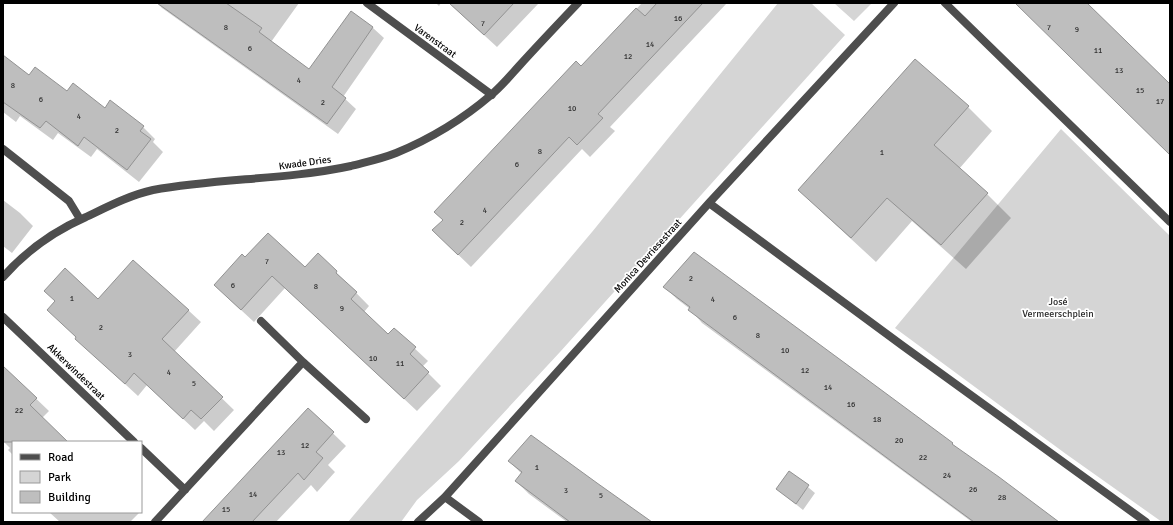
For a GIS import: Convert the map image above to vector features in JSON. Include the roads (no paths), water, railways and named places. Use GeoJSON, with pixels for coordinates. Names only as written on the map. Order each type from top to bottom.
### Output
{"type":"FeatureCollection","features":[{"type":"Feature","properties":{"kind":"street","name":"Varenstraat"},"geometry":{"type":"LineString","coordinates":[[367,3],[492,95]]}},
{"type":"Feature","properties":{"kind":"street","name":"Kwade Dries"},"geometry":{"type":"LineString","coordinates":[[3,277],[15,263],[52,234],[80,219],[121,201],[152,191],[189,185],[309,173],[379,159],[406,149],[445,129],[492,95],[578,3]]}},
{"type":"Feature","properties":{"kind":"street","name":"Monica Devriesestraat"},"geometry":{"type":"LineString","coordinates":[[418,522],[445,497],[709,203],[894,3]]}},
{"type":"Feature","properties":{"kind":"street"},"geometry":{"type":"LineString","coordinates":[[945,3],[1170,222]]}},
{"type":"Feature","properties":{"kind":"street"},"geometry":{"type":"LineString","coordinates":[[3,149],[69,201],[80,219]]}},
{"type":"Feature","properties":{"kind":"street"},"geometry":{"type":"LineString","coordinates":[[709,203],[1146,522]]}},
{"type":"Feature","properties":{"kind":"street","name":"Akkerwindestraat"},"geometry":{"type":"LineString","coordinates":[[3,317],[133,441]]}},
{"type":"Feature","properties":{"kind":"street"},"geometry":{"type":"LineString","coordinates":[[261,321],[303,362],[366,419]]}},
{"type":"Feature","properties":{"kind":"street"},"geometry":{"type":"LineString","coordinates":[[154,522],[303,362]]}},
{"type":"Feature","properties":{"kind":"street"},"geometry":{"type":"LineString","coordinates":[[142,449],[185,490]]}},
{"type":"Feature","properties":{"kind":"street"},"geometry":{"type":"LineString","coordinates":[[445,497],[479,522]]}},
{"type":"Feature","properties":{"kind":"park label","name":"José Vermeerschplein"},"geometry":{"type":"Point","coordinates":[1058,308]}}]}
